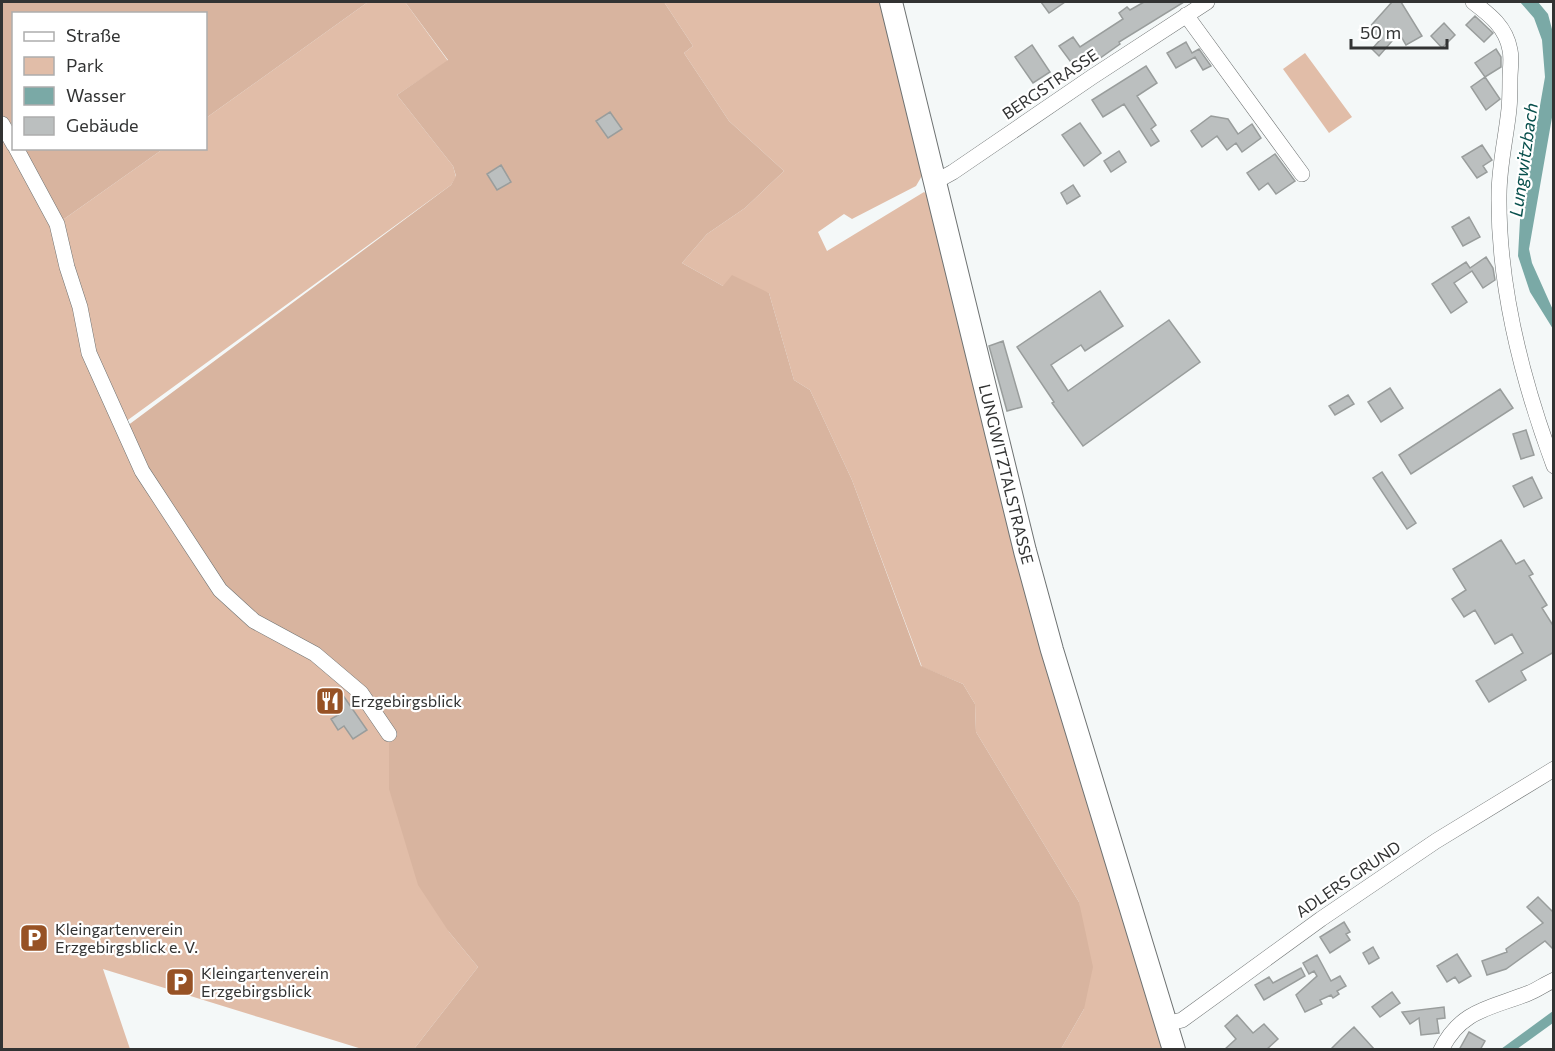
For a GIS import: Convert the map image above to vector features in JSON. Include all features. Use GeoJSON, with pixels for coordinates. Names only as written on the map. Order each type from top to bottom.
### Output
{"type":"FeatureCollection","features":[{"type":"Feature","properties":{"kind":"main road","name":"LUNGWITZTALSTRASSE"},"geometry":{"type":"LineString","coordinates":[[891,2],[1025,551],[1052,650],[1174,1050]]}},
{"type":"Feature","properties":{"kind":"street","name":"BERGSTRASSE"},"geometry":{"type":"LineString","coordinates":[[935,182],[1207,2]]}},
{"type":"Feature","properties":{"kind":"street"},"geometry":{"type":"LineString","coordinates":[[1473,2],[1501,26],[1506,34],[1511,53],[1509,110],[1500,161],[1499,194],[1499,227],[1505,286],[1531,398],[1554,466]]}},
{"type":"Feature","properties":{"kind":"street"},"geometry":{"type":"LineString","coordinates":[[1186,15],[1302,174]]}},
{"type":"Feature","properties":{"kind":"street"},"geometry":{"type":"LineString","coordinates":[[2,124],[12,142]]}},
{"type":"Feature","properties":{"kind":"street"},"geometry":{"type":"LineString","coordinates":[[17,150],[57,224],[67,267],[80,307],[89,353],[142,471],[220,590],[254,621],[315,654],[361,693],[389,734]]}},
{"type":"Feature","properties":{"kind":"street","name":"ADLERS GRUND"},"geometry":{"type":"LineString","coordinates":[[1166,1024],[1182,1020],[1388,873],[1554,769]]}},
{"type":"Feature","properties":{"kind":"street"},"geometry":{"type":"LineString","coordinates":[[1441,1050],[1463,1020],[1480,1010],[1529,993],[1554,980]]}},
{"type":"Feature","properties":{"kind":"green space"},"geometry":{"type":"Polygon","coordinates":[[[368,2],[405,2],[448,61],[397,95],[453,166],[456,177],[451,185],[121,425],[315,654],[389,734],[449,932],[478,967],[414,1049],[362,1049],[103,969],[130,1049],[2,1049],[2,124],[12,142],[12,150],[16,150],[57,224],[162,150],[207,150],[207,117],[368,2]]]}},
{"type":"Feature","properties":{"kind":"green space"},"geometry":{"type":"Polygon","coordinates":[[[664,2],[881,2],[923,174],[916,186],[852,219],[844,214],[818,232],[827,251],[924,192],[929,196],[1164,1049],[1061,1049],[1084,1009],[1079,902],[976,732],[975,704],[963,684],[922,667],[852,480],[810,390],[794,380],[769,293],[723,286],[682,263],[707,234],[745,208],[784,171],[729,121],[684,53],[693,46],[664,2]]]}},
{"type":"Feature","properties":{"kind":"green space"},"geometry":{"type":"Polygon","coordinates":[[[1305,53],[1352,117],[1329,133],[1283,69],[1305,53]]]}},
{"type":"Feature","properties":{"kind":"shaded area"},"geometry":{"type":"Polygon","coordinates":[[[2,2],[368,2],[207,117],[207,12],[12,12],[12,143],[2,124],[2,2]]]}},
{"type":"Feature","properties":{"kind":"shaded area"},"geometry":{"type":"Polygon","coordinates":[[[405,2],[664,2],[693,46],[684,53],[729,121],[784,171],[745,208],[707,234],[682,263],[723,286],[732,275],[769,293],[794,380],[810,390],[852,480],[921,666],[963,684],[975,704],[976,732],[1079,902],[1093,967],[1084,1009],[1061,1049],[414,1049],[478,967],[449,932],[418,885],[389,789],[389,734],[361,693],[220,590],[123,429],[451,185],[456,176],[453,166],[397,95],[448,60],[405,2]]]}},
{"type":"Feature","properties":{"kind":"shaded area"},"geometry":{"type":"Polygon","coordinates":[[[17,150],[162,150],[57,224],[17,150]]]}},
{"type":"Feature","properties":{"kind":"water"},"geometry":{"type":"Polygon","coordinates":[[[1520,2],[1538,2],[1548,14],[1553,33],[1554,106],[1529,249],[1532,263],[1553,310],[1553,329],[1530,292],[1518,256],[1520,220],[1545,77],[1542,40],[1534,18],[1520,2]]]}},
{"type":"Feature","properties":{"kind":"water"},"geometry":{"type":"Polygon","coordinates":[[[1553,1011],[1553,1023],[1517,1049],[1501,1049],[1553,1011]]]}},
{"type":"Feature","properties":{"kind":"building"},"geometry":{"type":"Polygon","coordinates":[[[1041,2],[1065,2],[1049,13],[1041,2]]]}},
{"type":"Feature","properties":{"kind":"building"},"geometry":{"type":"Polygon","coordinates":[[[1144,2],[1184,2],[1119,42],[1120,44],[1079,73],[1059,46],[1073,37],[1080,47],[1123,19],[1119,13],[1127,7],[1130,10],[1144,2]]]}},
{"type":"Feature","properties":{"kind":"building"},"geometry":{"type":"Polygon","coordinates":[[[1392,2],[1401,2],[1422,36],[1406,45],[1399,33],[1379,56],[1372,49],[1380,40],[1367,30],[1392,2]]]}},
{"type":"Feature","properties":{"kind":"building"},"geometry":{"type":"Polygon","coordinates":[[[1475,16],[1493,33],[1484,42],[1466,25],[1475,16]]]}},
{"type":"Feature","properties":{"kind":"building"},"geometry":{"type":"Polygon","coordinates":[[[1444,23],[1455,35],[1442,48],[1431,36],[1444,23]]]}},
{"type":"Feature","properties":{"kind":"building"},"geometry":{"type":"Polygon","coordinates":[[[1186,42],[1192,53],[1199,49],[1211,66],[1203,70],[1195,57],[1176,68],[1167,53],[1186,42]]]}},
{"type":"Feature","properties":{"kind":"building"},"geometry":{"type":"Polygon","coordinates":[[[1032,45],[1050,72],[1033,83],[1015,57],[1032,45]]]}},
{"type":"Feature","properties":{"kind":"building"},"geometry":{"type":"Polygon","coordinates":[[[1496,49],[1501,57],[1501,67],[1485,77],[1475,63],[1496,49]]]}},
{"type":"Feature","properties":{"kind":"building"},"geometry":{"type":"Polygon","coordinates":[[[1146,66],[1157,83],[1137,96],[1156,125],[1151,129],[1159,141],[1151,146],[1124,104],[1103,117],[1092,100],[1146,66]]]}},
{"type":"Feature","properties":{"kind":"building"},"geometry":{"type":"Polygon","coordinates":[[[1485,77],[1500,99],[1486,110],[1471,87],[1485,77]]]}},
{"type":"Feature","properties":{"kind":"building"},"geometry":{"type":"Polygon","coordinates":[[[610,112],[622,129],[608,138],[596,121],[610,112]]]}},
{"type":"Feature","properties":{"kind":"building"},"geometry":{"type":"Polygon","coordinates":[[[1211,116],[1228,119],[1238,134],[1252,124],[1261,138],[1242,152],[1236,143],[1227,150],[1217,136],[1202,147],[1191,131],[1211,116]]]}},
{"type":"Feature","properties":{"kind":"building"},"geometry":{"type":"Polygon","coordinates":[[[1080,123],[1101,153],[1084,166],[1062,135],[1080,123]]]}},
{"type":"Feature","properties":{"kind":"building"},"geometry":{"type":"Polygon","coordinates":[[[1482,145],[1492,160],[1483,166],[1487,172],[1477,178],[1462,157],[1482,145]]]}},
{"type":"Feature","properties":{"kind":"building"},"geometry":{"type":"Polygon","coordinates":[[[1119,151],[1126,162],[1111,172],[1104,161],[1119,151]]]}},
{"type":"Feature","properties":{"kind":"building"},"geometry":{"type":"Polygon","coordinates":[[[1275,154],[1295,181],[1276,194],[1268,183],[1259,190],[1247,173],[1275,154]]]}},
{"type":"Feature","properties":{"kind":"building"},"geometry":{"type":"Polygon","coordinates":[[[501,165],[511,182],[497,190],[487,174],[501,165]]]}},
{"type":"Feature","properties":{"kind":"building"},"geometry":{"type":"Polygon","coordinates":[[[1073,185],[1080,196],[1067,204],[1061,193],[1073,185]]]}},
{"type":"Feature","properties":{"kind":"building"},"geometry":{"type":"Polygon","coordinates":[[[1469,217],[1480,237],[1463,246],[1452,227],[1469,217]]]}},
{"type":"Feature","properties":{"kind":"building"},"geometry":{"type":"Polygon","coordinates":[[[1486,257],[1493,268],[1495,280],[1483,288],[1472,271],[1454,283],[1467,302],[1451,313],[1432,284],[1466,262],[1470,268],[1486,257]]]}},
{"type":"Feature","properties":{"kind":"building"},"geometry":{"type":"Polygon","coordinates":[[[1100,291],[1123,326],[1085,351],[1081,345],[1051,365],[1068,391],[1169,320],[1200,362],[1083,446],[1052,403],[1054,402],[1017,347],[1100,291]]]}},
{"type":"Feature","properties":{"kind":"building"},"geometry":{"type":"Polygon","coordinates":[[[1003,341],[1022,407],[1007,411],[989,346],[1003,341]]]}},
{"type":"Feature","properties":{"kind":"building"},"geometry":{"type":"Polygon","coordinates":[[[1390,388],[1403,408],[1381,422],[1368,402],[1390,388]]]}},
{"type":"Feature","properties":{"kind":"building"},"geometry":{"type":"Polygon","coordinates":[[[1500,389],[1513,408],[1411,474],[1399,455],[1500,389]]]}},
{"type":"Feature","properties":{"kind":"building"},"geometry":{"type":"Polygon","coordinates":[[[1348,395],[1354,404],[1335,415],[1329,406],[1348,395]]]}},
{"type":"Feature","properties":{"kind":"building"},"geometry":{"type":"Polygon","coordinates":[[[1526,430],[1534,455],[1521,459],[1513,434],[1526,430]]]}},
{"type":"Feature","properties":{"kind":"building"},"geometry":{"type":"Polygon","coordinates":[[[1382,472],[1416,523],[1407,529],[1373,478],[1382,472]]]}},
{"type":"Feature","properties":{"kind":"building"},"geometry":{"type":"Polygon","coordinates":[[[1532,477],[1542,498],[1524,507],[1513,486],[1532,477]]]}},
{"type":"Feature","properties":{"kind":"building"},"geometry":{"type":"Polygon","coordinates":[[[1501,540],[1516,564],[1524,560],[1533,574],[1529,576],[1547,605],[1542,608],[1554,627],[1554,652],[1521,671],[1526,680],[1489,702],[1476,681],[1523,653],[1512,634],[1495,644],[1475,610],[1464,617],[1452,599],[1466,590],[1453,569],[1501,540]]]}},
{"type":"Feature","properties":{"kind":"building"},"geometry":{"type":"Polygon","coordinates":[[[340,691],[367,730],[353,739],[344,726],[338,730],[331,719],[338,715],[327,699],[340,691]]]}},
{"type":"Feature","properties":{"kind":"building"},"geometry":{"type":"Polygon","coordinates":[[[1538,897],[1554,913],[1554,950],[1545,941],[1506,969],[1487,975],[1482,961],[1507,952],[1506,949],[1543,923],[1527,907],[1538,897]]]}},
{"type":"Feature","properties":{"kind":"building"},"geometry":{"type":"Polygon","coordinates":[[[1344,922],[1350,932],[1346,934],[1350,940],[1330,953],[1320,937],[1344,922]]]}},
{"type":"Feature","properties":{"kind":"building"},"geometry":{"type":"Polygon","coordinates":[[[1373,947],[1379,958],[1369,964],[1363,953],[1373,947]]]}},
{"type":"Feature","properties":{"kind":"building"},"geometry":{"type":"Polygon","coordinates":[[[1457,954],[1471,976],[1459,983],[1455,977],[1447,982],[1437,966],[1457,954]]]}},
{"type":"Feature","properties":{"kind":"building"},"geometry":{"type":"Polygon","coordinates":[[[1317,955],[1331,981],[1340,976],[1346,986],[1337,991],[1339,994],[1333,998],[1331,995],[1320,1000],[1322,1004],[1305,1012],[1296,995],[1317,976],[1314,971],[1309,974],[1303,963],[1317,955]]]}},
{"type":"Feature","properties":{"kind":"building"},"geometry":{"type":"Polygon","coordinates":[[[1301,968],[1305,976],[1264,1000],[1255,985],[1269,977],[1273,983],[1301,968]]]}},
{"type":"Feature","properties":{"kind":"building"},"geometry":{"type":"Polygon","coordinates":[[[1392,992],[1400,1003],[1380,1017],[1372,1007],[1392,992]]]}},
{"type":"Feature","properties":{"kind":"building"},"geometry":{"type":"Polygon","coordinates":[[[1444,1007],[1445,1018],[1437,1019],[1439,1033],[1421,1035],[1419,1018],[1410,1024],[1402,1012],[1444,1007]]]}},
{"type":"Feature","properties":{"kind":"building"},"geometry":{"type":"Polygon","coordinates":[[[1237,1015],[1253,1033],[1264,1024],[1278,1039],[1266,1050],[1224,1050],[1236,1039],[1225,1026],[1237,1015]]]}},
{"type":"Feature","properties":{"kind":"building"},"geometry":{"type":"Polygon","coordinates":[[[1354,1027],[1375,1050],[1330,1050],[1342,1038],[1354,1027]]]}},
{"type":"Feature","properties":{"kind":"building"},"geometry":{"type":"Polygon","coordinates":[[[1469,1032],[1485,1041],[1480,1050],[1459,1050],[1469,1032]]]}},
{"type":"Feature","properties":{"kind":"place","name":"Erzgebirgsblick"},"geometry":{"type":"Point","coordinates":[330,701]}},
{"type":"Feature","properties":{"kind":"place","name":"Kleingartenverein Erzgebirgsblick e. V."},"geometry":{"type":"Point","coordinates":[34,938]}},
{"type":"Feature","properties":{"kind":"place","name":"Kleingartenverein Erzgebirgsblick"},"geometry":{"type":"Point","coordinates":[180,982]}},
{"type":"Feature","properties":{"kind":"water label","name":"Lungwitzbach"},"geometry":{"type":"Point","coordinates":[1524,160]}}]}
